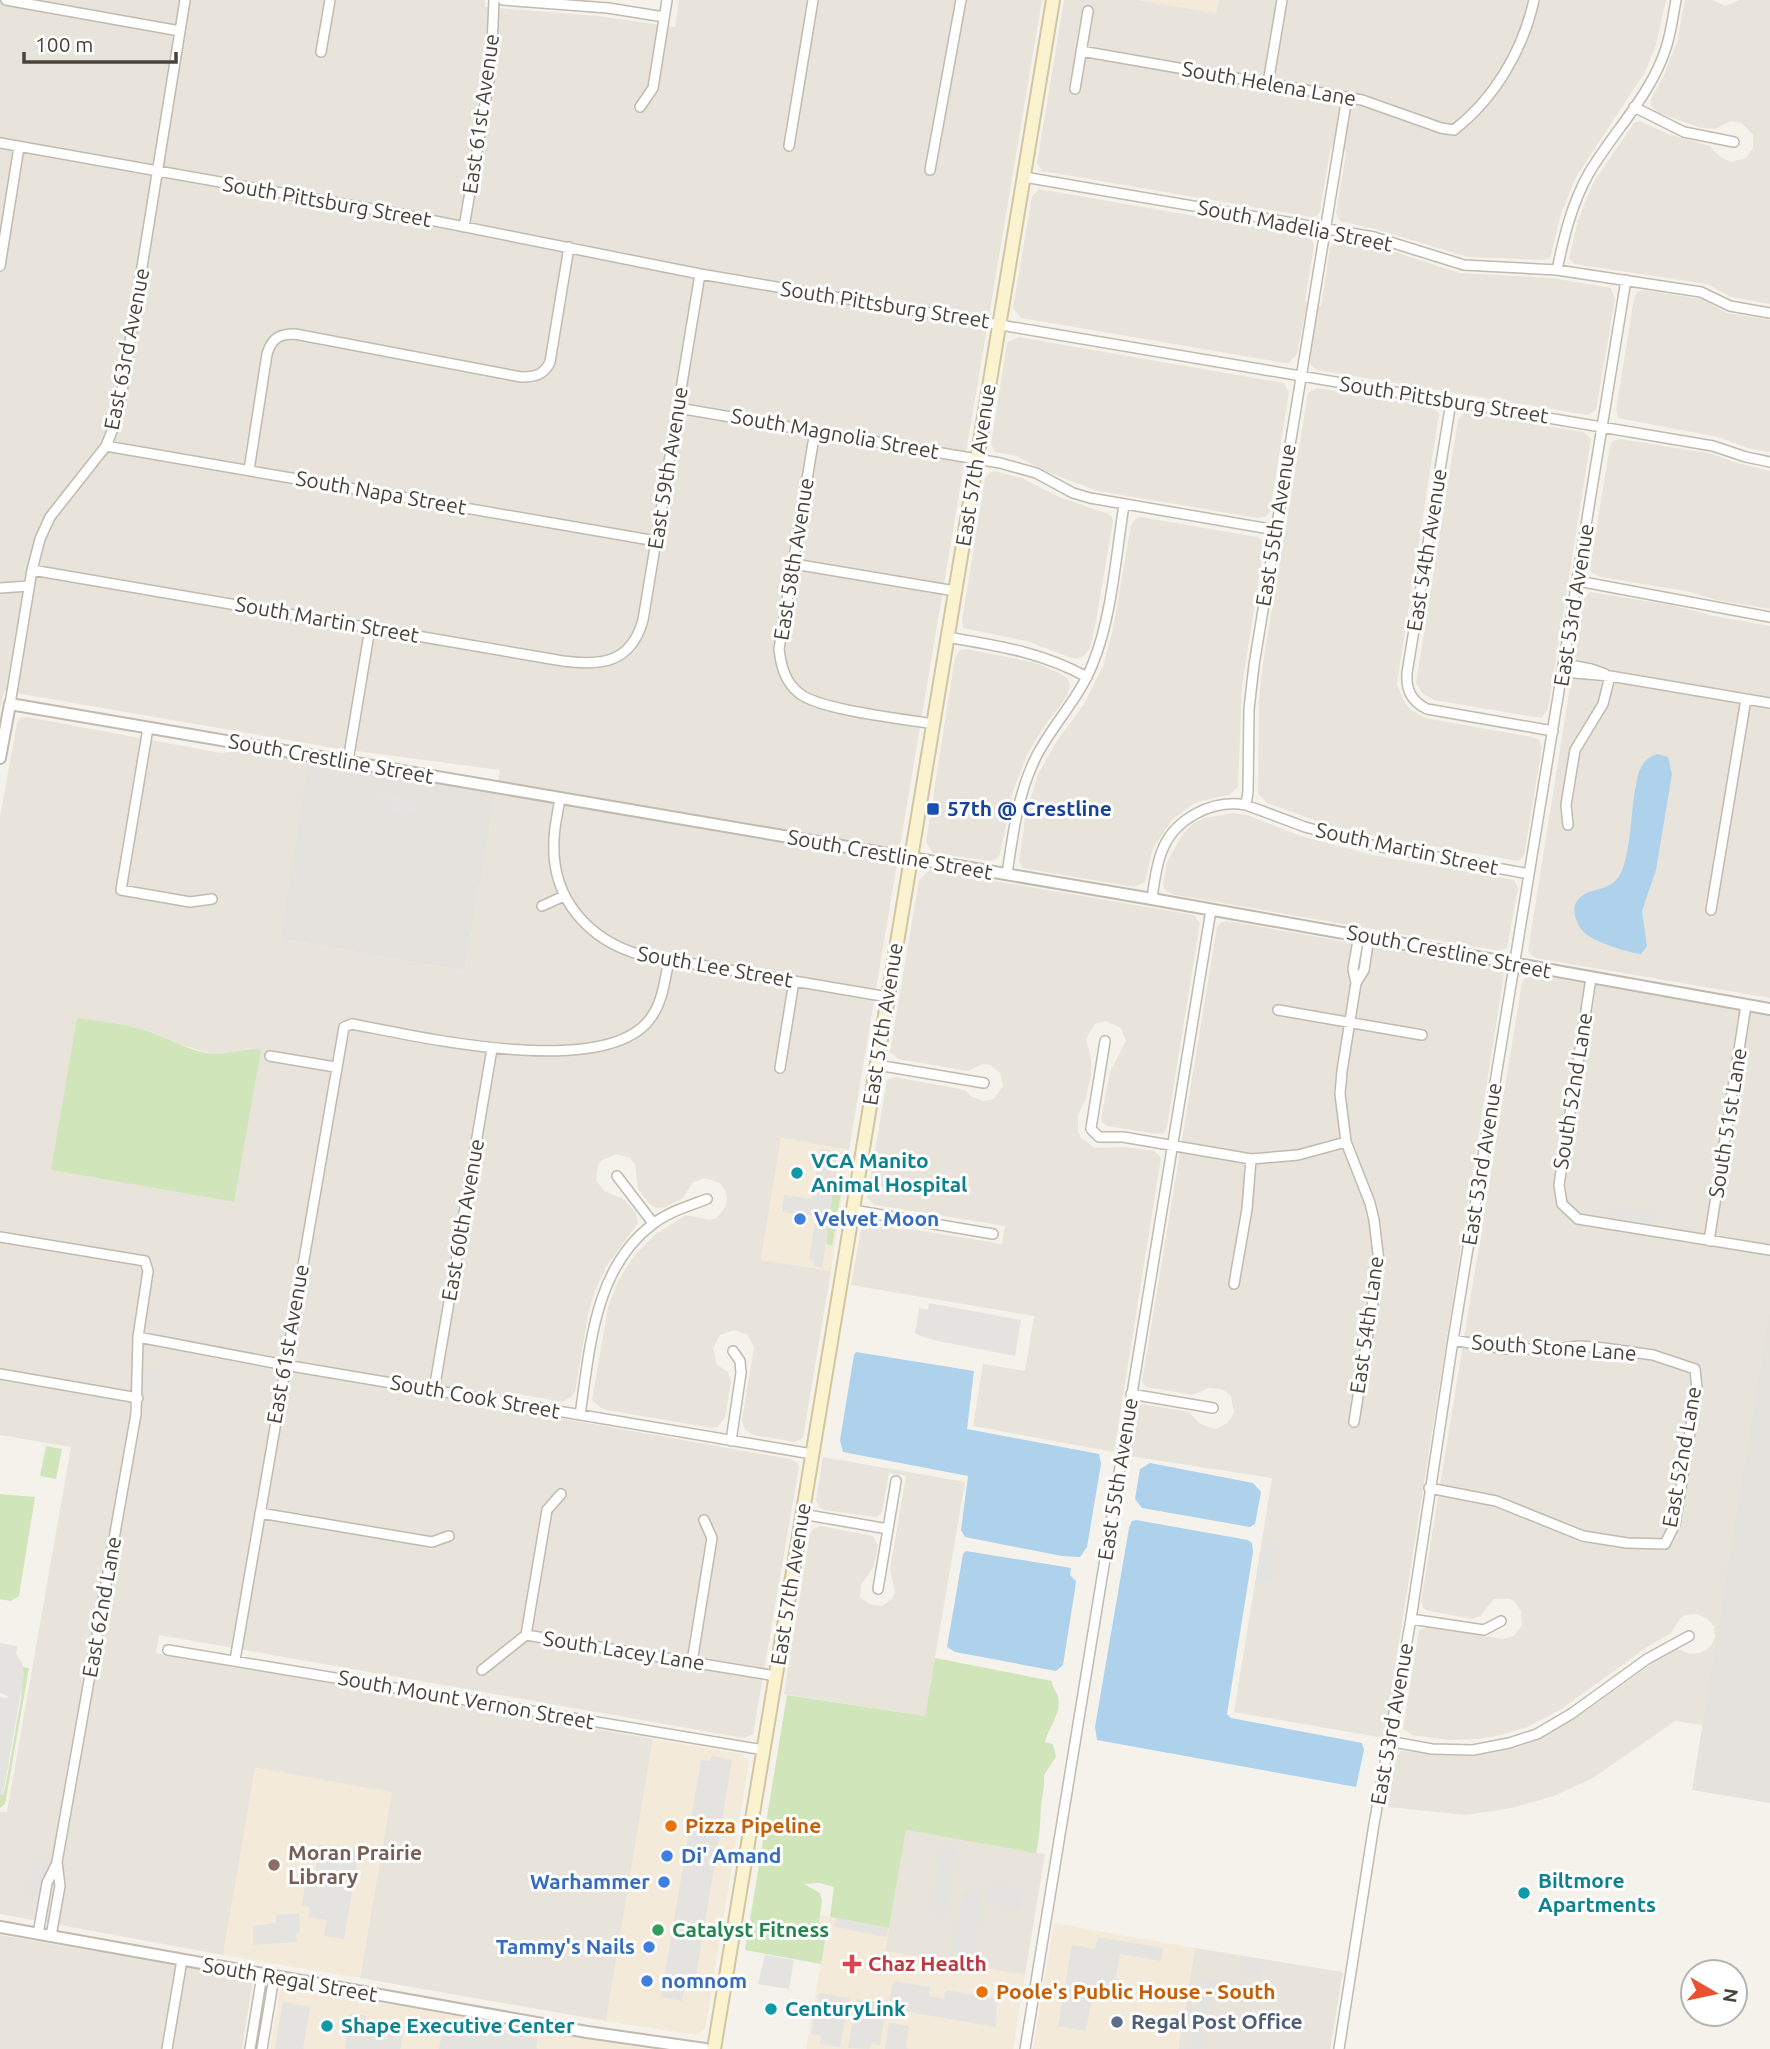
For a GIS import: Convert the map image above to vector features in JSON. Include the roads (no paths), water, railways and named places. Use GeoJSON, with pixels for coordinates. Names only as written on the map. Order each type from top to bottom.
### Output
{"type":"FeatureCollection","features":[{"type":"Feature","properties":{"kind":"main road","name":"East 57th Avenue"},"geometry":{"type":"LineString","coordinates":[[714,2049],[1053,0]]}},
{"type":"Feature","properties":{"kind":"street"},"geometry":{"type":"LineString","coordinates":[[6,0],[180,31]]}},
{"type":"Feature","properties":{"kind":"street","name":"East 63rd Avenue"},"geometry":{"type":"LineString","coordinates":[[0,758],[29,586],[40,539],[50,517],[106,446],[121,403],[185,0]]}},
{"type":"Feature","properties":{"kind":"street"},"geometry":{"type":"LineString","coordinates":[[321,52],[330,0]]}},
{"type":"Feature","properties":{"kind":"street","name":"East 61st Avenue"},"geometry":{"type":"LineString","coordinates":[[464,227],[490,78],[494,0]]}},
{"type":"Feature","properties":{"kind":"street"},"geometry":{"type":"LineString","coordinates":[[503,0],[608,8],[664,17]]}},
{"type":"Feature","properties":{"kind":"street"},"geometry":{"type":"LineString","coordinates":[[640,107],[653,88],[667,0]]}},
{"type":"Feature","properties":{"kind":"street"},"geometry":{"type":"LineString","coordinates":[[789,146],[813,0]]}},
{"type":"Feature","properties":{"kind":"street"},"geometry":{"type":"LineString","coordinates":[[930,170],[961,0]]}},
{"type":"Feature","properties":{"kind":"street"},"geometry":{"type":"LineString","coordinates":[[1268,83],[1282,0]]}},
{"type":"Feature","properties":{"kind":"street","name":"South Helena Lane"},"geometry":{"type":"LineString","coordinates":[[1081,51],[1347,97],[1454,130],[1473,113],[1514,59],[1534,0]]}},
{"type":"Feature","properties":{"kind":"street"},"geometry":{"type":"LineString","coordinates":[[1557,270],[1566,225],[1588,174],[1658,68],[1666,48],[1676,0]]}},
{"type":"Feature","properties":{"kind":"street"},"geometry":{"type":"LineString","coordinates":[[1075,89],[1088,11]]}},
{"type":"Feature","properties":{"kind":"street","name":"East 55th Avenue"},"geometry":{"type":"LineString","coordinates":[[1246,805],[1252,677],[1347,97]]}},
{"type":"Feature","properties":{"kind":"street"},"geometry":{"type":"LineString","coordinates":[[1634,107],[1684,132],[1734,142]]}},
{"type":"Feature","properties":{"kind":"street","name":"South Pittsburg Street"},"geometry":{"type":"LineString","coordinates":[[0,143],[464,227],[700,274],[1603,426],[1713,446],[1770,462]]}},
{"type":"Feature","properties":{"kind":"street"},"geometry":{"type":"LineString","coordinates":[[0,266],[19,147]]}},
{"type":"Feature","properties":{"kind":"street","name":"South Madelia Street"},"geometry":{"type":"LineString","coordinates":[[1024,177],[1382,240],[1464,265],[1557,270],[1700,292],[1730,306],[1770,313]]}},
{"type":"Feature","properties":{"kind":"street"},"geometry":{"type":"LineString","coordinates":[[249,470],[267,354],[276,337],[295,334],[521,377],[542,374],[550,362],[569,247]]}},
{"type":"Feature","properties":{"kind":"street","name":"East 59th Avenue"},"geometry":{"type":"LineString","coordinates":[[620,655],[630,648],[640,630],[700,274]]}},
{"type":"Feature","properties":{"kind":"street","name":"East 53rd Avenue"},"geometry":{"type":"LineString","coordinates":[[1339,2049],[1626,280]]}},
{"type":"Feature","properties":{"kind":"street","name":"East 54th Avenue"},"geometry":{"type":"LineString","coordinates":[[1451,402],[1407,673],[1407,688],[1421,706],[1436,711],[1553,731]]}},
{"type":"Feature","properties":{"kind":"street","name":"South Magnolia Street"},"geometry":{"type":"LineString","coordinates":[[678,408],[1014,466],[1036,473],[1080,495],[1124,505],[1276,530]]}},
{"type":"Feature","properties":{"kind":"street","name":"East 58th Avenue"},"geometry":{"type":"LineString","coordinates":[[815,431],[779,649],[782,667],[791,685],[808,699],[822,705],[933,724]]}},
{"type":"Feature","properties":{"kind":"street","name":"South Napa Street"},"geometry":{"type":"LineString","coordinates":[[106,446],[656,541]]}},
{"type":"Feature","properties":{"kind":"street"},"geometry":{"type":"LineString","coordinates":[[1007,874],[1016,818],[1029,774],[1039,752],[1087,677],[1100,643],[1124,505]]}},
{"type":"Feature","properties":{"kind":"street"},"geometry":{"type":"LineString","coordinates":[[794,564],[955,591]]}},
{"type":"Feature","properties":{"kind":"street","name":"South Martin Street"},"geometry":{"type":"LineString","coordinates":[[32,570],[588,664],[610,661],[620,655]]}},
{"type":"Feature","properties":{"kind":"street"},"geometry":{"type":"LineString","coordinates":[[1578,581],[1770,617]]}},
{"type":"Feature","properties":{"kind":"street"},"geometry":{"type":"LineString","coordinates":[[0,588],[29,586]]}},
{"type":"Feature","properties":{"kind":"street"},"geometry":{"type":"LineString","coordinates":[[348,761],[370,628]]}},
{"type":"Feature","properties":{"kind":"street"},"geometry":{"type":"LineString","coordinates":[[947,637],[1032,652],[1087,677]]}},
{"type":"Feature","properties":{"kind":"street"},"geometry":{"type":"LineString","coordinates":[[1564,668],[1770,703]]}},
{"type":"Feature","properties":{"kind":"street"},"geometry":{"type":"LineString","coordinates":[[1568,825],[1566,805],[1575,750],[1603,704],[1610,676]]}},
{"type":"Feature","properties":{"kind":"street"},"geometry":{"type":"LineString","coordinates":[[1711,911],[1746,699]]}},
{"type":"Feature","properties":{"kind":"street","name":"South Crestline Street"},"geometry":{"type":"LineString","coordinates":[[10,704],[1152,899],[1770,1009]]}},
{"type":"Feature","properties":{"kind":"street"},"geometry":{"type":"LineString","coordinates":[[148,728],[121,890],[190,902],[212,899]]}},
{"type":"Feature","properties":{"kind":"street","name":"South Lee Street"},"geometry":{"type":"LineString","coordinates":[[560,798],[554,842],[559,887],[588,926],[609,942],[630,952],[670,960],[888,997]]}},
{"type":"Feature","properties":{"kind":"street"},"geometry":{"type":"LineString","coordinates":[[1152,899],[1158,861],[1167,839],[1175,829],[1185,820],[1208,808],[1234,803],[1246,805]]}},
{"type":"Feature","properties":{"kind":"street","name":"South Martin Street"},"geometry":{"type":"LineString","coordinates":[[1246,805],[1305,827],[1359,842],[1530,874]]}},
{"type":"Feature","properties":{"kind":"street"},"geometry":{"type":"LineString","coordinates":[[542,906],[564,896]]}},
{"type":"Feature","properties":{"kind":"street","name":"East 55th Avenue"},"geometry":{"type":"LineString","coordinates":[[1025,2049],[1211,910]]}},
{"type":"Feature","properties":{"kind":"street","name":"East 54th Lane"},"geometry":{"type":"LineString","coordinates":[[1354,1422],[1378,1262],[1374,1220],[1346,1142],[1340,1094],[1356,983],[1364,970],[1364,936]]}},
{"type":"Feature","properties":{"kind":"street"},"geometry":{"type":"LineString","coordinates":[[492,1049],[520,1051],[612,1045],[634,1034],[652,1018],[663,992],[670,960]]}},
{"type":"Feature","properties":{"kind":"street","name":"South 52nd Lane"},"geometry":{"type":"LineString","coordinates":[[1591,978],[1559,1185],[1562,1204],[1578,1219],[1709,1241]]}},
{"type":"Feature","properties":{"kind":"street"},"geometry":{"type":"LineString","coordinates":[[779,1068],[794,981]]}},
{"type":"Feature","properties":{"kind":"street","name":"South 51st Lane"},"geometry":{"type":"LineString","coordinates":[[1709,1241],[1746,1005]]}},
{"type":"Feature","properties":{"kind":"street"},"geometry":{"type":"LineString","coordinates":[[1278,1010],[1422,1035]]}},
{"type":"Feature","properties":{"kind":"street","name":"East 61st Avenue"},"geometry":{"type":"LineString","coordinates":[[235,1660],[344,1027],[352,1024],[492,1049]]}},
{"type":"Feature","properties":{"kind":"street"},"geometry":{"type":"LineString","coordinates":[[1105,1041],[1092,1122],[1094,1133],[1106,1138],[1124,1137],[1251,1158],[1298,1155],[1346,1142]]}},
{"type":"Feature","properties":{"kind":"street","name":"East 60th Avenue"},"geometry":{"type":"LineString","coordinates":[[434,1390],[492,1049]]}},
{"type":"Feature","properties":{"kind":"street"},"geometry":{"type":"LineString","coordinates":[[270,1056],[335,1067]]}},
{"type":"Feature","properties":{"kind":"street"},"geometry":{"type":"LineString","coordinates":[[877,1065],[984,1083]]}},
{"type":"Feature","properties":{"kind":"street"},"geometry":{"type":"LineString","coordinates":[[1234,1284],[1247,1209],[1251,1158]]}},
{"type":"Feature","properties":{"kind":"street"},"geometry":{"type":"LineString","coordinates":[[617,1176],[653,1223]]}},
{"type":"Feature","properties":{"kind":"street"},"geometry":{"type":"LineString","coordinates":[[580,1415],[603,1292],[627,1251],[653,1223],[707,1199]]}},
{"type":"Feature","properties":{"kind":"street"},"geometry":{"type":"LineString","coordinates":[[853,1210],[993,1234]]}},
{"type":"Feature","properties":{"kind":"street","name":"East 62nd Lane"},"geometry":{"type":"LineString","coordinates":[[0,1237],[145,1261],[147,1277],[138,1337],[138,1398],[57,1862],[47,1883],[38,1934]]}},
{"type":"Feature","properties":{"kind":"street"},"geometry":{"type":"LineString","coordinates":[[1709,1241],[1770,1250]]}},
{"type":"Feature","properties":{"kind":"street","name":"South Cook Street"},"geometry":{"type":"LineString","coordinates":[[138,1337],[285,1365],[812,1454]]}},
{"type":"Feature","properties":{"kind":"street","name":"South Stone Lane"},"geometry":{"type":"LineString","coordinates":[[1453,1340],[1505,1349],[1580,1346],[1653,1355],[1695,1369]]}},
{"type":"Feature","properties":{"kind":"street"},"geometry":{"type":"LineString","coordinates":[[731,1441],[741,1373],[740,1361],[733,1351]]}},
{"type":"Feature","properties":{"kind":"street","name":"East 52nd Lane"},"geometry":{"type":"LineString","coordinates":[[1429,1488],[1496,1501],[1583,1536],[1627,1544],[1665,1544],[1675,1524],[1697,1389],[1695,1369]]}},
{"type":"Feature","properties":{"kind":"street"},"geometry":{"type":"LineString","coordinates":[[0,1374],[138,1398]]}},
{"type":"Feature","properties":{"kind":"street"},"geometry":{"type":"LineString","coordinates":[[1131,1394],[1213,1408]]}},
{"type":"Feature","properties":{"kind":"street"},"geometry":{"type":"LineString","coordinates":[[878,1589],[896,1481]]}},
{"type":"Feature","properties":{"kind":"street"},"geometry":{"type":"LineString","coordinates":[[526,1635],[547,1510],[561,1494]]}},
{"type":"Feature","properties":{"kind":"street"},"geometry":{"type":"LineString","coordinates":[[260,1513],[432,1542],[449,1536]]}},
{"type":"Feature","properties":{"kind":"street"},"geometry":{"type":"LineString","coordinates":[[802,1514],[888,1529]]}},
{"type":"Feature","properties":{"kind":"street"},"geometry":{"type":"LineString","coordinates":[[692,1662],[712,1538],[704,1520]]}},
{"type":"Feature","properties":{"kind":"street"},"geometry":{"type":"LineString","coordinates":[[1410,1619],[1484,1630],[1501,1621]]}},
{"type":"Feature","properties":{"kind":"street","name":"South Lacey Lane"},"geometry":{"type":"LineString","coordinates":[[482,1670],[526,1635],[776,1676]]}},
{"type":"Feature","properties":{"kind":"street"},"geometry":{"type":"LineString","coordinates":[[1388,1741],[1432,1749],[1473,1750],[1537,1734],[1647,1659],[1689,1636]]}},
{"type":"Feature","properties":{"kind":"street","name":"South Mount Vernon Street"},"geometry":{"type":"LineString","coordinates":[[168,1650],[764,1750]]}},
{"type":"Feature","properties":{"kind":"street","name":"East 62nd Lane"},"geometry":{"type":"LineString","coordinates":[[51,1936],[60,1886],[57,1862]]}},
{"type":"Feature","properties":{"kind":"street","name":"South Regal Street"},"geometry":{"type":"LineString","coordinates":[[0,1927],[587,2032],[705,2049]]}},
{"type":"Feature","properties":{"kind":"street"},"geometry":{"type":"LineString","coordinates":[[167,2049],[182,1960]]}},
{"type":"Feature","properties":{"kind":"street"},"geometry":{"type":"LineString","coordinates":[[250,2049],[268,1976]]}},
{"type":"Feature","properties":{"kind":"street"},"geometry":{"type":"LineString","coordinates":[[262,2049],[268,1976]]}},
{"type":"Feature","properties":{"kind":"water"},"geometry":{"type":"Polygon","coordinates":[[[1657,754],[1668,757],[1672,774],[1656,870],[1642,911],[1647,946],[1641,954],[1612,947],[1590,937],[1579,926],[1574,908],[1582,896],[1613,883],[1619,877],[1626,857],[1639,772],[1645,761],[1657,754]]]}},
{"type":"Feature","properties":{"kind":"water"},"geometry":{"type":"Polygon","coordinates":[[[856,1352],[974,1371],[967,1429],[1099,1454],[1101,1464],[1087,1547],[1080,1557],[965,1537],[961,1530],[968,1476],[843,1452],[840,1440],[856,1352]]]}},
{"type":"Feature","properties":{"kind":"water"},"geometry":{"type":"Polygon","coordinates":[[[1150,1463],[1253,1483],[1261,1492],[1255,1524],[1250,1527],[1142,1508],[1135,1499],[1140,1469],[1150,1463]]]}},
{"type":"Feature","properties":{"kind":"water"},"geometry":{"type":"Polygon","coordinates":[[[1132,1521],[1248,1540],[1252,1543],[1253,1552],[1227,1714],[1231,1718],[1362,1743],[1364,1750],[1356,1787],[1097,1740],[1095,1727],[1129,1528],[1132,1521]]]}},
{"type":"Feature","properties":{"kind":"water"},"geometry":{"type":"Polygon","coordinates":[[[966,1551],[1071,1568],[1070,1575],[1076,1581],[1075,1589],[1063,1665],[1056,1671],[955,1652],[947,1647],[963,1554],[966,1551]]]}},
{"type":"Feature","properties":{"kind":"place","name":"57th @ Crestline"},"geometry":{"type":"Point","coordinates":[933,809]}},
{"type":"Feature","properties":{"kind":"place","name":"VCA Manito Animal Hospital"},"geometry":{"type":"Point","coordinates":[797,1173]}},
{"type":"Feature","properties":{"kind":"place","name":"Velvet Moon"},"geometry":{"type":"Point","coordinates":[800,1219]}},
{"type":"Feature","properties":{"kind":"place","name":"Pizza Pipeline"},"geometry":{"type":"Point","coordinates":[671,1826]}},
{"type":"Feature","properties":{"kind":"place","name":"Di' Amand"},"geometry":{"type":"Point","coordinates":[667,1856]}},
{"type":"Feature","properties":{"kind":"place","name":"Moran Prairie Library"},"geometry":{"type":"Point","coordinates":[274,1865]}},
{"type":"Feature","properties":{"kind":"place","name":"Warhammer"},"geometry":{"type":"Point","coordinates":[664,1882]}},
{"type":"Feature","properties":{"kind":"place","name":"Biltmore Apartments"},"geometry":{"type":"Point","coordinates":[1524,1893]}},
{"type":"Feature","properties":{"kind":"place","name":"Catalyst Fitness"},"geometry":{"type":"Point","coordinates":[658,1930]}},
{"type":"Feature","properties":{"kind":"place","name":"Tammy's Nails"},"geometry":{"type":"Point","coordinates":[649,1947]}},
{"type":"Feature","properties":{"kind":"place","name":"Chaz Health"},"geometry":{"type":"Point","coordinates":[852,1964]}},
{"type":"Feature","properties":{"kind":"place","name":"nomnom"},"geometry":{"type":"Point","coordinates":[647,1981]}},
{"type":"Feature","properties":{"kind":"place","name":"Poole's Public House - South"},"geometry":{"type":"Point","coordinates":[982,1992]}},
{"type":"Feature","properties":{"kind":"place","name":"CenturyLink"},"geometry":{"type":"Point","coordinates":[771,2009]}},
{"type":"Feature","properties":{"kind":"place","name":"Regal Post Office"},"geometry":{"type":"Point","coordinates":[1117,2022]}},
{"type":"Feature","properties":{"kind":"place","name":"Shape Executive Center"},"geometry":{"type":"Point","coordinates":[327,2026]}}]}
